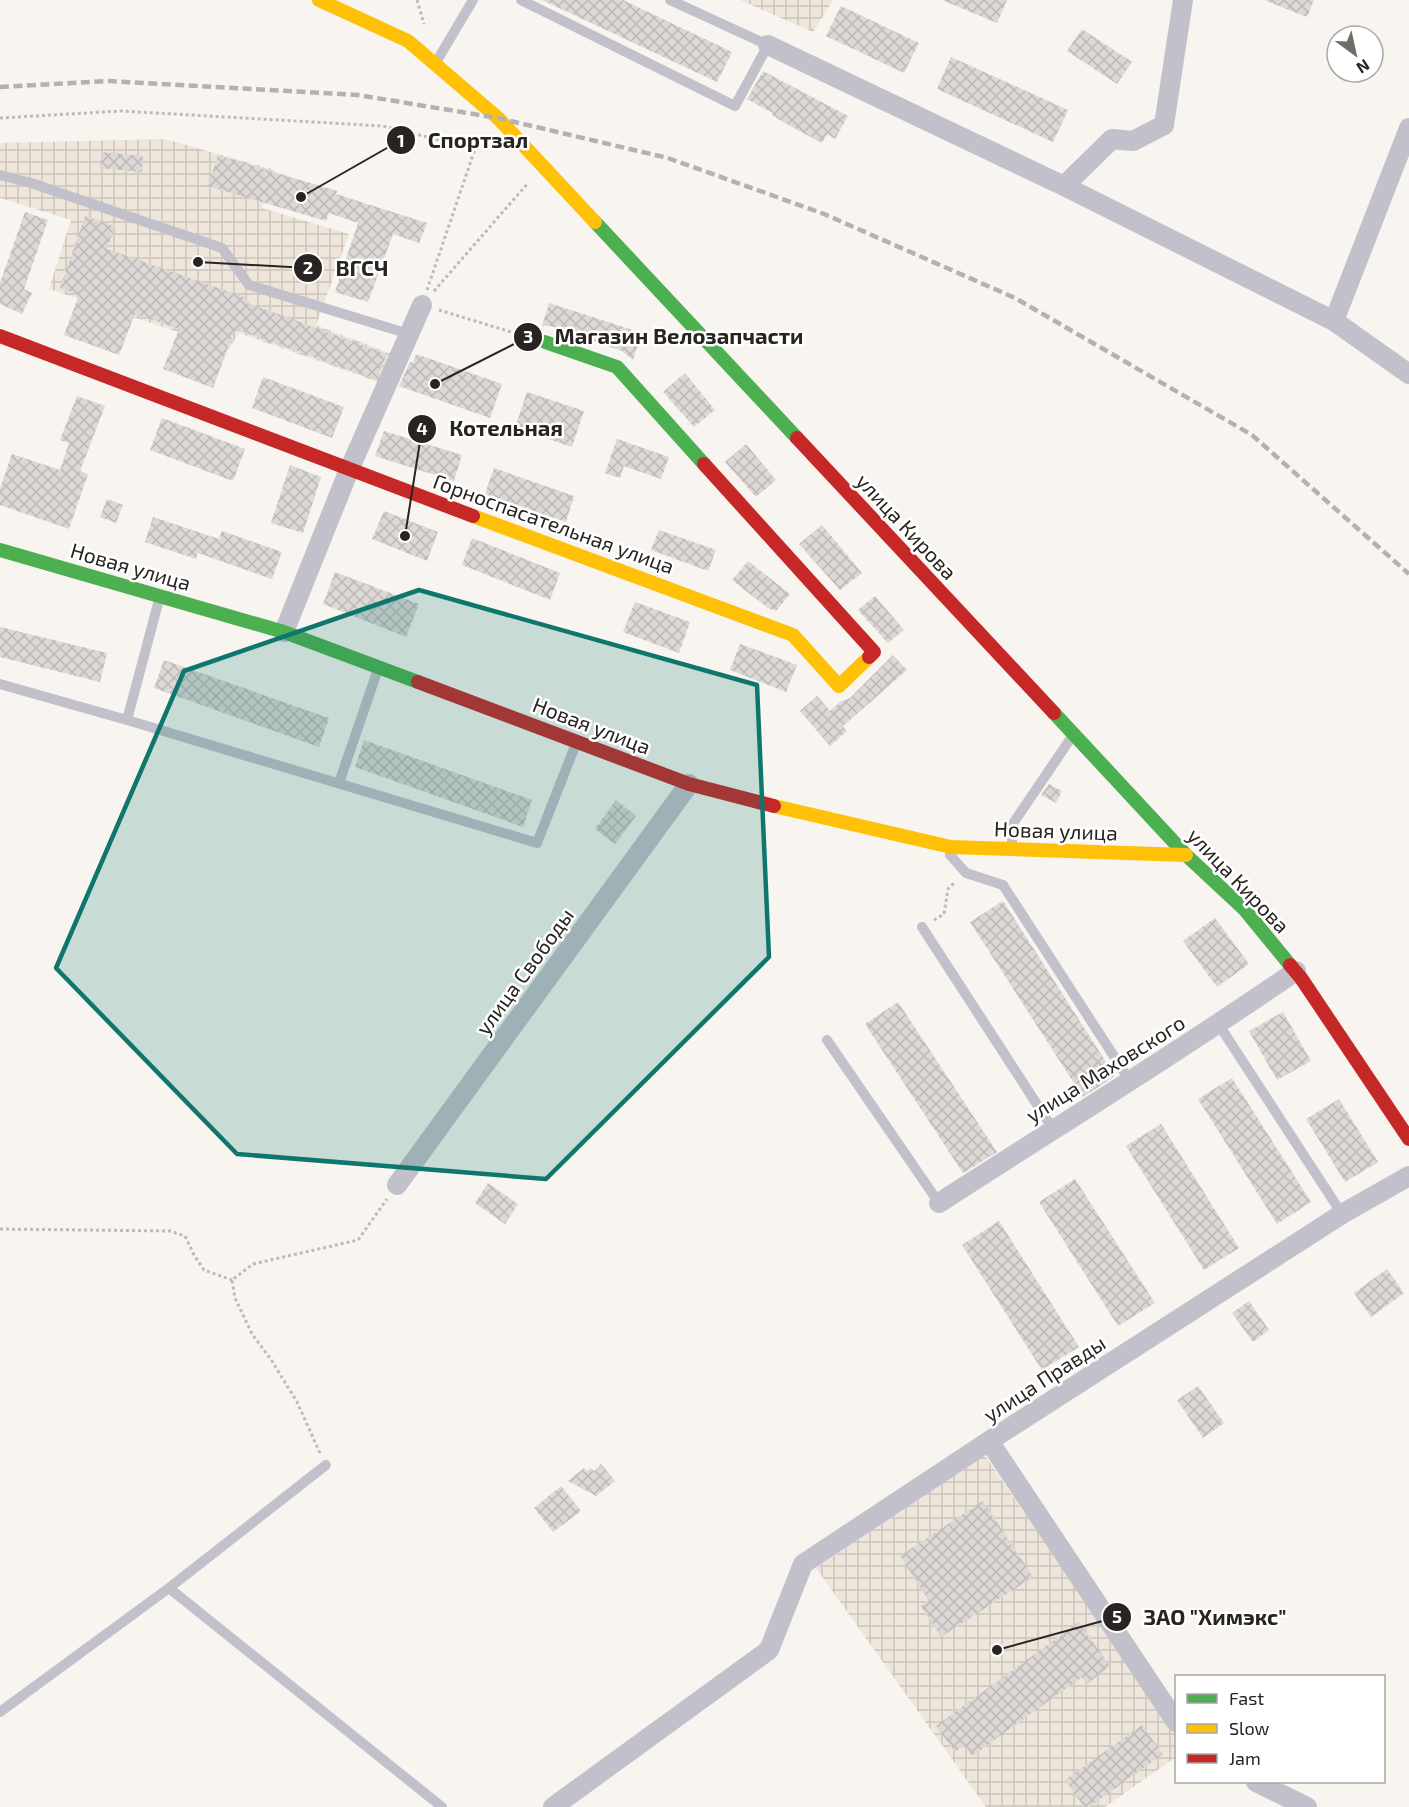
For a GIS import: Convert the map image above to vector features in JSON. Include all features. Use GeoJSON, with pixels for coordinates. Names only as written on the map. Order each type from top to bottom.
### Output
{"type":"FeatureCollection","features":[{"type":"Feature","properties":{"kind":"main road","name":"улица Кирова"},"geometry":{"type":"LineString","coordinates":[[319,0],[408,41],[498,118],[1186,855],[1245,910],[1296,971],[1409,1140]]}},
{"type":"Feature","properties":{"kind":"main road","name":"Горноспасательная улица"},"geometry":{"type":"LineString","coordinates":[[0,336],[349,470],[793,635],[840,686],[874,652],[617,367],[545,342]]}},
{"type":"Feature","properties":{"kind":"main road","name":"Новая улица"},"geometry":{"type":"LineString","coordinates":[[0,550],[284,632],[689,784],[951,847],[1186,855]]}},
{"type":"Feature","properties":{"kind":"street"},"geometry":{"type":"LineString","coordinates":[[1064,186],[1112,139],[1133,141],[1164,125],[1183,0]]}},
{"type":"Feature","properties":{"kind":"street"},"geometry":{"type":"LineString","coordinates":[[768,45],[1064,186],[1334,321],[1409,374]]}},
{"type":"Feature","properties":{"kind":"street"},"geometry":{"type":"LineString","coordinates":[[1334,321],[1409,128]]}},
{"type":"Feature","properties":{"kind":"street"},"geometry":{"type":"LineString","coordinates":[[284,632],[349,470],[422,305]]}},
{"type":"Feature","properties":{"kind":"street","name":"улица Свободы"},"geometry":{"type":"LineString","coordinates":[[397,1185],[689,784]]}},
{"type":"Feature","properties":{"kind":"street","name":"улица Маховского"},"geometry":{"type":"LineString","coordinates":[[939,1203],[1219,1025],[1296,971]]}},
{"type":"Feature","properties":{"kind":"street","name":"улица Правды"},"geometry":{"type":"LineString","coordinates":[[1175,1720],[989,1441],[1342,1214],[1409,1176]]}},
{"type":"Feature","properties":{"kind":"street"},"geometry":{"type":"LineString","coordinates":[[553,1807],[769,1650],[802,1564],[989,1441]]}},
{"type":"Feature","properties":{"kind":"street"},"geometry":{"type":"LineString","coordinates":[[1258,1783],[1307,1807]]}},
{"type":"Feature","properties":{"kind":"lane"},"geometry":{"type":"LineString","coordinates":[[435,64],[473,0]]}},
{"type":"Feature","properties":{"kind":"lane"},"geometry":{"type":"LineString","coordinates":[[521,0],[735,106],[768,45],[670,0]]}},
{"type":"Feature","properties":{"kind":"lane"},"geometry":{"type":"LineString","coordinates":[[0,175],[31,183],[222,248],[249,285],[409,334]]}},
{"type":"Feature","properties":{"kind":"lane"},"geometry":{"type":"LineString","coordinates":[[127,720],[160,596]]}},
{"type":"Feature","properties":{"kind":"lane"},"geometry":{"type":"LineString","coordinates":[[339,783],[379,666]]}},
{"type":"Feature","properties":{"kind":"lane"},"geometry":{"type":"LineString","coordinates":[[0,684],[537,843],[577,741]]}},
{"type":"Feature","properties":{"kind":"lane"},"geometry":{"type":"LineString","coordinates":[[1012,849],[1012,825],[1074,734]]}},
{"type":"Feature","properties":{"kind":"lane"},"geometry":{"type":"LineString","coordinates":[[951,847],[950,855],[966,873],[1003,885],[1130,1081]]}},
{"type":"Feature","properties":{"kind":"lane"},"geometry":{"type":"LineString","coordinates":[[922,927],[1053,1129]]}},
{"type":"Feature","properties":{"kind":"lane"},"geometry":{"type":"LineString","coordinates":[[1219,1025],[1342,1214]]}},
{"type":"Feature","properties":{"kind":"lane"},"geometry":{"type":"LineString","coordinates":[[827,1040],[939,1203]]}},
{"type":"Feature","properties":{"kind":"lane"},"geometry":{"type":"LineString","coordinates":[[0,1712],[169,1588],[326,1465]]}},
{"type":"Feature","properties":{"kind":"lane"},"geometry":{"type":"LineString","coordinates":[[169,1588],[442,1807]]}},
{"type":"Feature","properties":{"kind":"path"},"geometry":{"type":"LineString","coordinates":[[0,118],[121,111],[383,126],[475,149]]}},
{"type":"Feature","properties":{"kind":"path"},"geometry":{"type":"LineString","coordinates":[[422,305],[475,149],[498,118]]}},
{"type":"Feature","properties":{"kind":"path"},"geometry":{"type":"LineString","coordinates":[[422,305],[543,166]]}},
{"type":"Feature","properties":{"kind":"path"},"geometry":{"type":"LineString","coordinates":[[422,305],[545,342]]}},
{"type":"Feature","properties":{"kind":"path"},"geometry":{"type":"LineString","coordinates":[[922,927],[944,914],[948,889],[966,873]]}},
{"type":"Feature","properties":{"kind":"path"},"geometry":{"type":"LineString","coordinates":[[232,1280],[253,1264],[358,1240],[397,1185]]}},
{"type":"Feature","properties":{"kind":"path"},"geometry":{"type":"LineString","coordinates":[[0,1229],[170,1231],[185,1236],[194,1256],[204,1270],[232,1280]]}},
{"type":"Feature","properties":{"kind":"path"},"geometry":{"type":"LineString","coordinates":[[232,1280],[235,1298],[252,1334],[297,1402],[326,1465]]}},
{"type":"Feature","properties":{"kind":"highlighted area"},"geometry":{"type":"Polygon","coordinates":[[[419,590],[757,685],[769,957],[546,1179],[237,1154],[56,968],[184,671],[419,590]]]}},
{"type":"Feature","properties":{"kind":"shaded area"},"geometry":{"type":"Polygon","coordinates":[[[740,0],[833,0],[813,32],[740,0]]]}},
{"type":"Feature","properties":{"kind":"shaded area"},"geometry":{"type":"Polygon","coordinates":[[[165,139],[275,170],[262,208],[349,234],[316,325],[405,359],[395,388],[239,333],[229,349],[49,289],[71,220],[0,198],[0,143],[165,139]]]}},
{"type":"Feature","properties":{"kind":"shaded area"},"geometry":{"type":"Polygon","coordinates":[[[984,1454],[1175,1732],[1175,1758],[1105,1807],[986,1807],[816,1568],[984,1454]]]}},
{"type":"Feature","properties":{"kind":"building"},"geometry":{"type":"Polygon","coordinates":[[[542,0],[623,0],[732,52],[717,82],[542,0]]]}},
{"type":"Feature","properties":{"kind":"building"},"geometry":{"type":"Polygon","coordinates":[[[942,0],[1007,0],[997,23],[942,0]]]}},
{"type":"Feature","properties":{"kind":"building"},"geometry":{"type":"Polygon","coordinates":[[[1266,0],[1314,0],[1307,17],[1266,0]]]}},
{"type":"Feature","properties":{"kind":"building"},"geometry":{"type":"Polygon","coordinates":[[[841,6],[919,43],[904,73],[826,36],[841,6]]]}},
{"type":"Feature","properties":{"kind":"building"},"geometry":{"type":"Polygon","coordinates":[[[1082,29],[1132,62],[1117,84],[1067,51],[1082,29]]]}},
{"type":"Feature","properties":{"kind":"building"},"geometry":{"type":"Polygon","coordinates":[[[951,57],[1068,110],[1053,142],[937,89],[951,57]]]}},
{"type":"Feature","properties":{"kind":"building"},"geometry":{"type":"Polygon","coordinates":[[[763,71],[848,116],[835,139],[827,134],[822,143],[747,99],[763,71]]]}},
{"type":"Feature","properties":{"kind":"building"},"geometry":{"type":"Polygon","coordinates":[[[102,152],[143,156],[142,172],[100,168],[102,152]]]}},
{"type":"Feature","properties":{"kind":"building"},"geometry":{"type":"Polygon","coordinates":[[[218,155],[337,191],[336,194],[427,223],[419,243],[393,234],[368,302],[335,292],[358,223],[329,213],[326,221],[208,186],[218,155]]]}},
{"type":"Feature","properties":{"kind":"building"},"geometry":{"type":"Polygon","coordinates":[[[25,212],[48,220],[24,289],[32,293],[22,314],[0,304],[0,283],[25,212]]]}},
{"type":"Feature","properties":{"kind":"building"},"geometry":{"type":"Polygon","coordinates":[[[85,216],[115,226],[107,249],[247,298],[245,302],[387,354],[376,380],[235,329],[213,388],[163,369],[179,329],[135,314],[119,355],[64,335],[79,295],[60,288],[85,216]]]}},
{"type":"Feature","properties":{"kind":"building"},"geometry":{"type":"Polygon","coordinates":[[[549,303],[642,333],[633,360],[622,351],[550,326],[542,326],[549,303]]]}},
{"type":"Feature","properties":{"kind":"building"},"geometry":{"type":"Polygon","coordinates":[[[416,354],[502,384],[490,418],[399,386],[416,354]]]}},
{"type":"Feature","properties":{"kind":"building"},"geometry":{"type":"Polygon","coordinates":[[[685,373],[715,410],[694,427],[663,392],[685,373]]]}},
{"type":"Feature","properties":{"kind":"building"},"geometry":{"type":"Polygon","coordinates":[[[263,377],[344,407],[332,438],[252,408],[263,377]]]}},
{"type":"Feature","properties":{"kind":"building"},"geometry":{"type":"Polygon","coordinates":[[[527,392],[584,411],[572,447],[515,428],[527,392]]]}},
{"type":"Feature","properties":{"kind":"building"},"geometry":{"type":"Polygon","coordinates":[[[77,396],[105,406],[80,471],[88,474],[69,529],[0,505],[0,489],[12,454],[60,470],[69,443],[60,440],[77,396]]]}},
{"type":"Feature","properties":{"kind":"building"},"geometry":{"type":"Polygon","coordinates":[[[162,418],[245,449],[233,481],[150,450],[162,418]]]}},
{"type":"Feature","properties":{"kind":"building"},"geometry":{"type":"Polygon","coordinates":[[[384,431],[462,455],[454,481],[375,456],[384,431]]]}},
{"type":"Feature","properties":{"kind":"building"},"geometry":{"type":"Polygon","coordinates":[[[617,439],[669,457],[661,479],[624,466],[620,478],[605,473],[617,439]]]}},
{"type":"Feature","properties":{"kind":"building"},"geometry":{"type":"Polygon","coordinates":[[[746,444],[776,480],[756,497],[725,462],[746,444]]]}},
{"type":"Feature","properties":{"kind":"building"},"geometry":{"type":"Polygon","coordinates":[[[290,465],[321,477],[303,533],[271,523],[290,465]]]}},
{"type":"Feature","properties":{"kind":"building"},"geometry":{"type":"Polygon","coordinates":[[[494,468],[574,496],[566,522],[485,494],[494,468]]]}},
{"type":"Feature","properties":{"kind":"building"},"geometry":{"type":"Polygon","coordinates":[[[107,499],[123,505],[116,523],[100,517],[107,499]]]}},
{"type":"Feature","properties":{"kind":"building"},"geometry":{"type":"Polygon","coordinates":[[[384,511],[438,532],[427,561],[372,539],[384,511]]]}},
{"type":"Feature","properties":{"kind":"building"},"geometry":{"type":"Polygon","coordinates":[[[153,517],[219,539],[222,531],[282,552],[272,579],[198,553],[196,559],[145,542],[153,517]]]}},
{"type":"Feature","properties":{"kind":"building"},"geometry":{"type":"Polygon","coordinates":[[[822,525],[862,573],[840,590],[799,544],[822,525]]]}},
{"type":"Feature","properties":{"kind":"building"},"geometry":{"type":"Polygon","coordinates":[[[659,530],[716,550],[708,571],[651,550],[659,530]]]}},
{"type":"Feature","properties":{"kind":"building"},"geometry":{"type":"Polygon","coordinates":[[[472,538],[560,573],[550,600],[462,565],[472,538]]]}},
{"type":"Feature","properties":{"kind":"building"},"geometry":{"type":"Polygon","coordinates":[[[748,561],[790,594],[776,611],[768,608],[732,580],[748,561]]]}},
{"type":"Feature","properties":{"kind":"building"},"geometry":{"type":"Polygon","coordinates":[[[335,572],[419,604],[406,637],[323,604],[335,572]]]}},
{"type":"Feature","properties":{"kind":"building"},"geometry":{"type":"Polygon","coordinates":[[[875,596],[904,630],[888,643],[858,610],[875,596]]]}},
{"type":"Feature","properties":{"kind":"building"},"geometry":{"type":"Polygon","coordinates":[[[635,602],[690,622],[679,653],[623,632],[635,602]]]}},
{"type":"Feature","properties":{"kind":"building"},"geometry":{"type":"Polygon","coordinates":[[[0,627],[107,653],[100,682],[0,657],[0,627]]]}},
{"type":"Feature","properties":{"kind":"building"},"geometry":{"type":"Polygon","coordinates":[[[740,644],[797,665],[786,692],[730,670],[740,644]]]}},
{"type":"Feature","properties":{"kind":"building"},"geometry":{"type":"Polygon","coordinates":[[[893,655],[907,670],[843,726],[847,731],[830,746],[800,711],[817,696],[830,711],[840,702],[850,698],[893,655]]]}},
{"type":"Feature","properties":{"kind":"building"},"geometry":{"type":"Polygon","coordinates":[[[164,660],[329,718],[319,747],[154,688],[164,660]]]}},
{"type":"Feature","properties":{"kind":"building"},"geometry":{"type":"Polygon","coordinates":[[[364,740],[532,800],[523,827],[355,767],[364,740]]]}},
{"type":"Feature","properties":{"kind":"building"},"geometry":{"type":"Polygon","coordinates":[[[1049,784],[1062,791],[1056,803],[1041,795],[1049,784]]]}},
{"type":"Feature","properties":{"kind":"building"},"geometry":{"type":"Polygon","coordinates":[[[616,800],[636,816],[615,844],[595,829],[616,800]]]}},
{"type":"Feature","properties":{"kind":"building"},"geometry":{"type":"Polygon","coordinates":[[[1003,901],[1115,1076],[1083,1097],[970,922],[1003,901]]]}},
{"type":"Feature","properties":{"kind":"building"},"geometry":{"type":"Polygon","coordinates":[[[1215,918],[1249,964],[1217,987],[1183,941],[1215,918]]]}},
{"type":"Feature","properties":{"kind":"building"},"geometry":{"type":"Polygon","coordinates":[[[898,1002],[997,1152],[963,1173],[865,1024],[898,1002]]]}},
{"type":"Feature","properties":{"kind":"building"},"geometry":{"type":"Polygon","coordinates":[[[1283,1012],[1311,1061],[1277,1080],[1249,1031],[1283,1012]]]}},
{"type":"Feature","properties":{"kind":"building"},"geometry":{"type":"Polygon","coordinates":[[[1232,1078],[1311,1202],[1277,1224],[1198,1099],[1232,1078]]]}},
{"type":"Feature","properties":{"kind":"building"},"geometry":{"type":"Polygon","coordinates":[[[1339,1099],[1378,1162],[1345,1182],[1306,1119],[1339,1099]]]}},
{"type":"Feature","properties":{"kind":"building"},"geometry":{"type":"Polygon","coordinates":[[[1161,1124],[1239,1248],[1204,1270],[1126,1146],[1161,1124]]]}},
{"type":"Feature","properties":{"kind":"building"},"geometry":{"type":"Polygon","coordinates":[[[1075,1179],[1155,1303],[1118,1326],[1039,1202],[1075,1179]]]}},
{"type":"Feature","properties":{"kind":"building"},"geometry":{"type":"Polygon","coordinates":[[[488,1183],[518,1204],[505,1224],[475,1203],[488,1183]]]}},
{"type":"Feature","properties":{"kind":"building"},"geometry":{"type":"Polygon","coordinates":[[[999,1221],[1079,1347],[1042,1370],[962,1245],[999,1221]]]}},
{"type":"Feature","properties":{"kind":"building"},"geometry":{"type":"Polygon","coordinates":[[[1387,1269],[1404,1293],[1371,1317],[1354,1293],[1387,1269]]]}},
{"type":"Feature","properties":{"kind":"building"},"geometry":{"type":"Polygon","coordinates":[[[1249,1301],[1269,1330],[1253,1342],[1232,1313],[1249,1301]]]}},
{"type":"Feature","properties":{"kind":"building"},"geometry":{"type":"Polygon","coordinates":[[[1198,1386],[1224,1423],[1203,1438],[1177,1400],[1198,1386]]]}},
{"type":"Feature","properties":{"kind":"building"},"geometry":{"type":"Polygon","coordinates":[[[601,1464],[615,1481],[596,1496],[568,1481],[584,1468],[587,1471],[591,1468],[594,1471],[601,1464]]]}},
{"type":"Feature","properties":{"kind":"building"},"geometry":{"type":"Polygon","coordinates":[[[561,1486],[581,1511],[553,1532],[534,1508],[561,1486]]]}},
{"type":"Feature","properties":{"kind":"building"},"geometry":{"type":"Polygon","coordinates":[[[983,1501],[1033,1577],[941,1637],[921,1606],[929,1601],[900,1556],[983,1501]]]}},
{"type":"Feature","properties":{"kind":"building"},"geometry":{"type":"Polygon","coordinates":[[[1079,1622],[1110,1666],[1087,1684],[1082,1677],[972,1756],[964,1746],[955,1752],[936,1726],[1079,1622]]]}},
{"type":"Feature","properties":{"kind":"building"},"geometry":{"type":"Polygon","coordinates":[[[1142,1725],[1163,1754],[1089,1807],[1084,1807],[1065,1780],[1142,1725]]]}},
{"type":"Feature","properties":{"kind":"railway"},"geometry":{"type":"LineString","coordinates":[[0,87],[110,81],[358,95],[498,118],[668,158],[824,214],[1015,298],[1252,435],[1409,574]]}},
{"type":"Feature","properties":{"kind":"traffic: fast"},"geometry":{"type":"LineString","coordinates":[[595,222],[797,438]]}},
{"type":"Feature","properties":{"kind":"traffic: fast"},"geometry":{"type":"LineString","coordinates":[[545,342],[617,367],[704,464]]}},
{"type":"Feature","properties":{"kind":"traffic: fast"},"geometry":{"type":"LineString","coordinates":[[0,550],[284,632],[418,682]]}},
{"type":"Feature","properties":{"kind":"traffic: fast"},"geometry":{"type":"LineString","coordinates":[[1054,713],[1186,855],[1245,910],[1290,965]]}},
{"type":"Feature","properties":{"kind":"traffic: slow"},"geometry":{"type":"LineString","coordinates":[[319,0],[408,41],[498,118],[595,222]]}},
{"type":"Feature","properties":{"kind":"traffic: slow"},"geometry":{"type":"LineString","coordinates":[[473,516],[793,635],[839,686],[869,657]]}},
{"type":"Feature","properties":{"kind":"traffic: slow"},"geometry":{"type":"LineString","coordinates":[[774,806],[951,847],[1186,855]]}},
{"type":"Feature","properties":{"kind":"traffic: jam"},"geometry":{"type":"LineString","coordinates":[[0,336],[473,516]]}},
{"type":"Feature","properties":{"kind":"traffic: jam"},"geometry":{"type":"LineString","coordinates":[[797,438],[1054,713]]}},
{"type":"Feature","properties":{"kind":"traffic: jam"},"geometry":{"type":"LineString","coordinates":[[704,464],[874,652],[869,657]]}},
{"type":"Feature","properties":{"kind":"traffic: jam"},"geometry":{"type":"LineString","coordinates":[[418,682],[689,784],[774,806]]}},
{"type":"Feature","properties":{"kind":"traffic: jam"},"geometry":{"type":"LineString","coordinates":[[1290,965],[1409,1139]]}},
{"type":"Feature","properties":{"kind":"place","name":"Спортзал"},"geometry":{"type":"Point","coordinates":[301,197]}},
{"type":"Feature","properties":{"kind":"place","name":"ВГСЧ"},"geometry":{"type":"Point","coordinates":[198,262]}},
{"type":"Feature","properties":{"kind":"place","name":"Магазин Велозапчасти"},"geometry":{"type":"Point","coordinates":[435,384]}},
{"type":"Feature","properties":{"kind":"place","name":"Котельная"},"geometry":{"type":"Point","coordinates":[405,536]}},
{"type":"Feature","properties":{"kind":"place","name":"ЗАО \"Химэкс\""},"geometry":{"type":"Point","coordinates":[997,1650]}}]}
